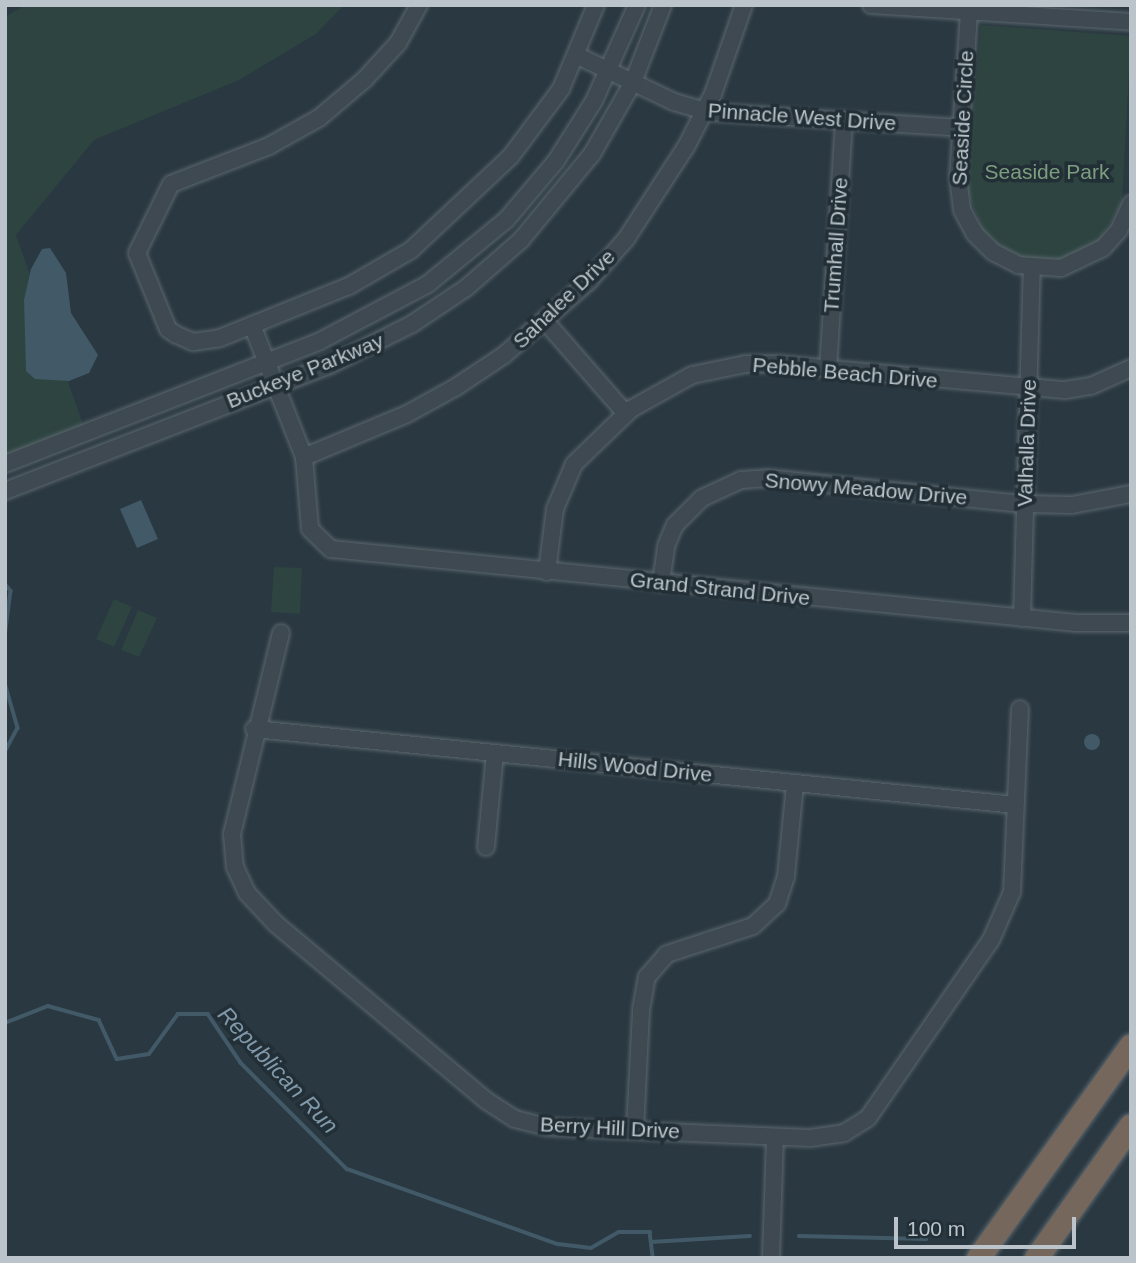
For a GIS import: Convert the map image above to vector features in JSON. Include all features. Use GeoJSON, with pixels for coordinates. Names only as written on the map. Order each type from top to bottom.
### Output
{"type":"FeatureCollection","features":[{"type":"Feature","properties":{"kind":"highway"},"geometry":{"type":"LineString","coordinates":[[978,1258],[1131,1045]]}},
{"type":"Feature","properties":{"kind":"highway"},"geometry":{"type":"LineString","coordinates":[[1036,1258],[1131,1125]]}},
{"type":"Feature","properties":{"kind":"street"},"geometry":{"type":"LineString","coordinates":[[419,5],[398,43],[365,80],[319,118],[269,146],[177,178],[163,196],[137,253],[168,329],[182,338],[203,342],[349,286],[411,250],[511,156],[561,89],[578,56],[596,5]]}},
{"type":"Feature","properties":{"kind":"street","name":"Buckeye Parkway"},"geometry":{"type":"LineString","coordinates":[[5,464],[265,362],[378,314],[473,250],[556,161],[609,70],[637,5]]}},
{"type":"Feature","properties":{"kind":"street","name":"Buckeye Parkway"},"geometry":{"type":"LineString","coordinates":[[5,491],[275,385],[391,336],[489,269],[575,178],[633,82],[663,5]]}},
{"type":"Feature","properties":{"kind":"street","name":"Sahalee Drive"},"geometry":{"type":"LineString","coordinates":[[304,457],[407,414],[456,387],[545,321],[626,239],[659,193],[705,111],[744,5]]}},
{"type":"Feature","properties":{"kind":"street"},"geometry":{"type":"LineString","coordinates":[[871,5],[1131,22]]}},
{"type":"Feature","properties":{"kind":"street","name":"Seaside Circle"},"geometry":{"type":"LineString","coordinates":[[969,12],[958,194],[968,222],[993,252],[1032,268],[1061,268],[1093,255],[1119,230],[1131,204]]}},
{"type":"Feature","properties":{"kind":"street","name":"Pinnacle West Drive"},"geometry":{"type":"LineString","coordinates":[[578,56],[705,111],[961,128]]}},
{"type":"Feature","properties":{"kind":"street","name":"Trumhall Drive"},"geometry":{"type":"LineString","coordinates":[[828,369],[844,121]]}},
{"type":"Feature","properties":{"kind":"street","name":"Valhalla Drive"},"geometry":{"type":"LineString","coordinates":[[1021,618],[1032,268]]}},
{"type":"Feature","properties":{"kind":"street"},"geometry":{"type":"LineString","coordinates":[[545,321],[626,414]]}},
{"type":"Feature","properties":{"kind":"street"},"geometry":{"type":"LineString","coordinates":[[252,325],[304,457]]}},
{"type":"Feature","properties":{"kind":"street","name":"Pebble Beach Drive"},"geometry":{"type":"LineString","coordinates":[[547,572],[552,521],[562,486],[589,447],[626,414],[661,389],[709,370],[746,364],[828,369],[1028,389],[1091,386],[1131,368]]}},
{"type":"Feature","properties":{"kind":"street","name":"Grand Strand Drive"},"geometry":{"type":"LineString","coordinates":[[304,457],[308,519],[315,536],[343,552],[1021,618],[1131,623]]}},
{"type":"Feature","properties":{"kind":"street","name":"Snowy Meadow Drive"},"geometry":{"type":"LineString","coordinates":[[661,583],[666,546],[675,526],[702,498],[741,480],[767,478],[1025,504],[1072,505],[1131,494]]}},
{"type":"Feature","properties":{"kind":"street","name":"Berry Hill Drive"},"geometry":{"type":"LineString","coordinates":[[281,633],[254,729],[232,834],[235,867],[260,909],[487,1101],[515,1119],[547,1127],[775,1137],[844,1133],[877,1107],[992,940],[1012,892],[1020,709]]}},
{"type":"Feature","properties":{"kind":"street","name":"Hills Wood Drive"},"geometry":{"type":"LineString","coordinates":[[254,729],[1015,805]]}},
{"type":"Feature","properties":{"kind":"street"},"geometry":{"type":"LineString","coordinates":[[485,848],[495,754]]}},
{"type":"Feature","properties":{"kind":"street"},"geometry":{"type":"LineString","coordinates":[[635,1130],[641,1010],[647,978],[667,954],[753,926],[777,904],[786,876],[795,784]]}},
{"type":"Feature","properties":{"kind":"street"},"geometry":{"type":"LineString","coordinates":[[771,1258],[775,1137]]}},
{"type":"Feature","properties":{"kind":"green space"},"geometry":{"type":"Polygon","coordinates":[[[26,5],[344,5],[316,34],[239,80],[94,140],[16,235],[84,427],[5,456],[5,17],[26,5]]]}},
{"type":"Feature","properties":{"kind":"green space","name":"Seaside Park"},"geometry":{"type":"Polygon","coordinates":[[[981,25],[1131,36],[1122,202],[1100,240],[1076,255],[1049,263],[1024,259],[1000,246],[983,230],[967,192],[981,25]]]}},
{"type":"Feature","properties":{"kind":"green space"},"geometry":{"type":"Polygon","coordinates":[[[274,567],[302,568],[300,614],[271,612],[274,567]]]}},
{"type":"Feature","properties":{"kind":"green space"},"geometry":{"type":"Polygon","coordinates":[[[114,599],[132,607],[114,647],[96,639],[114,599]]]}},
{"type":"Feature","properties":{"kind":"green space"},"geometry":{"type":"Polygon","coordinates":[[[138,610],[157,618],[139,657],[121,650],[138,610]]]}},
{"type":"Feature","properties":{"kind":"water"},"geometry":{"type":"Polygon","coordinates":[[[50,248],[66,273],[71,313],[98,355],[89,373],[69,381],[35,379],[26,371],[24,300],[31,269],[42,249],[50,248]]]}},
{"type":"Feature","properties":{"kind":"water"},"geometry":{"type":"Polygon","coordinates":[[[141,500],[158,539],[137,548],[120,509],[141,500]]]}},
{"type":"Feature","properties":{"kind":"water"},"geometry":{"type":"Polygon","coordinates":[[[1092,734],[1098,736],[1098,748],[1092,750],[1086,748],[1084,742],[1086,736],[1092,734]]]}},
{"type":"Feature","properties":{"kind":"waterway","name":"Republican Run"},"geometry":{"type":"LineString","coordinates":[[5,584],[11,591],[5,637]]}},
{"type":"Feature","properties":{"kind":"waterway","name":"Republican Run"},"geometry":{"type":"LineString","coordinates":[[5,683],[18,728],[5,752]]}},
{"type":"Feature","properties":{"kind":"waterway","name":"Republican Run"},"geometry":{"type":"LineString","coordinates":[[5,1023],[48,1006],[99,1020],[117,1059],[149,1054],[178,1014],[208,1014],[241,1063],[347,1169],[558,1244],[591,1248],[619,1232],[650,1232],[653,1258]]}},
{"type":"Feature","properties":{"kind":"waterway"},"geometry":{"type":"LineString","coordinates":[[651,1242],[750,1236]]}},
{"type":"Feature","properties":{"kind":"waterway"},"geometry":{"type":"LineString","coordinates":[[799,1236],[926,1239]]}}]}
